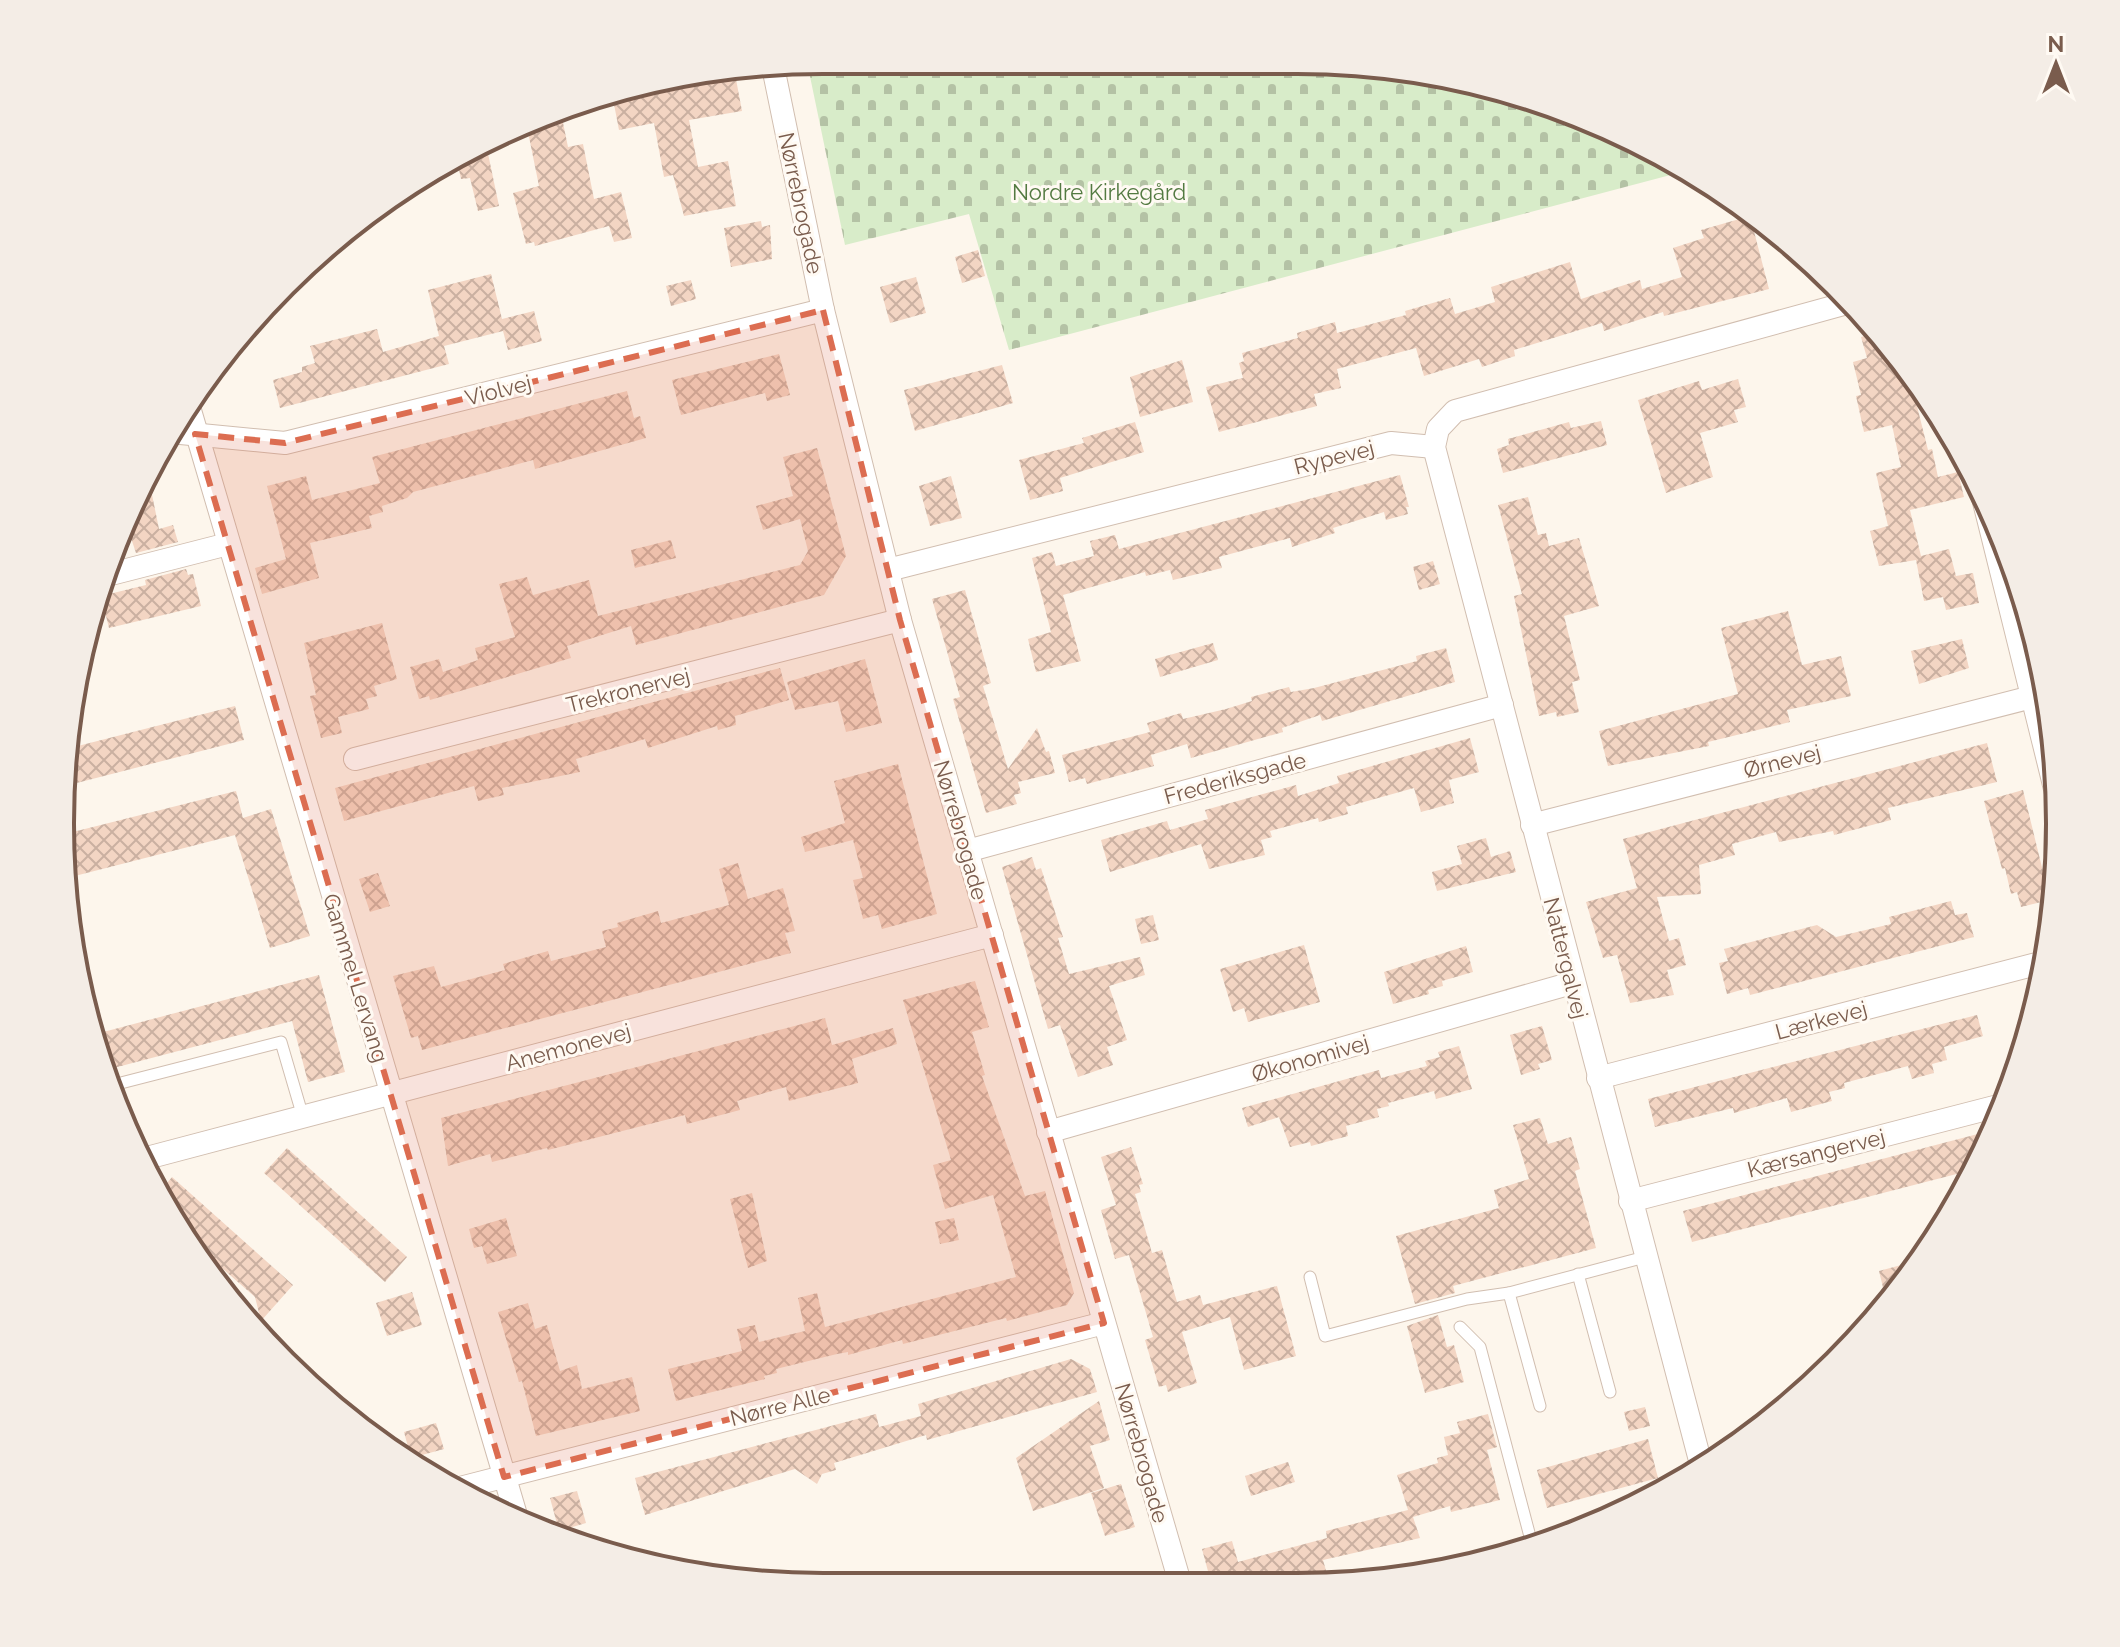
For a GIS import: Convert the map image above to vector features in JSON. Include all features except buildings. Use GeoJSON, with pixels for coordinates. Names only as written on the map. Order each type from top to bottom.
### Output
{"type":"FeatureCollection","features":[{"type":"Feature","properties":{"kind":"street","name":"Nørrebrogade"},"geometry":{"type":"LineString","coordinates":[[775,76],[823,310],[900,620],[1177,1573]]}},
{"type":"Feature","properties":{"kind":"street"},"geometry":{"type":"LineString","coordinates":[[1434,447],[1438,429],[1455,411],[1837,306]]}},
{"type":"Feature","properties":{"kind":"street","name":"Violvej"},"geometry":{"type":"LineString","coordinates":[[184,433],[285,443],[823,310]]}},
{"type":"Feature","properties":{"kind":"street","name":"Gammel Lervang"},"geometry":{"type":"LineString","coordinates":[[192,420],[513,1505]]}},
{"type":"Feature","properties":{"kind":"street","name":"Rypevej"},"geometry":{"type":"LineString","coordinates":[[888,570],[1391,443],[1434,447]]}},
{"type":"Feature","properties":{"kind":"street","name":"Nattergalvej"},"geometry":{"type":"LineString","coordinates":[[1434,447],[1572,983],[1699,1456]]}},
{"type":"Feature","properties":{"kind":"street"},"geometry":{"type":"LineString","coordinates":[[118,572],[228,544]]}},
{"type":"Feature","properties":{"kind":"street","name":"Trekronervej"},"geometry":{"type":"LineString","coordinates":[[355,759],[900,620]]}},
{"type":"Feature","properties":{"kind":"street"},"geometry":{"type":"LineString","coordinates":[[2021,634],[2040,730]]}},
{"type":"Feature","properties":{"kind":"street","name":"Ørnevej"},"geometry":{"type":"LineString","coordinates":[[1532,825],[2032,697]]}},
{"type":"Feature","properties":{"kind":"street","name":"Frederiksgade"},"geometry":{"type":"LineString","coordinates":[[967,851],[1502,705]]}},
{"type":"Feature","properties":{"kind":"street","name":"Anemonevej"},"geometry":{"type":"LineString","coordinates":[[152,1157],[992,935]]}},
{"type":"Feature","properties":{"kind":"street","name":"Lærkevej"},"geometry":{"type":"LineString","coordinates":[[1598,1078],[2033,965]]}},
{"type":"Feature","properties":{"kind":"street","name":"Økonomivej"},"geometry":{"type":"LineString","coordinates":[[1048,1132],[1572,983]]}},
{"type":"Feature","properties":{"kind":"street","name":"Kærsangervej"},"geometry":{"type":"LineString","coordinates":[[1630,1201],[1990,1108]]}},
{"type":"Feature","properties":{"kind":"street","name":"Nørre Alle"},"geometry":{"type":"LineString","coordinates":[[472,1485],[1104,1323]]}},
{"type":"Feature","properties":{"kind":"lane"},"geometry":{"type":"LineString","coordinates":[[121,1083],[281,1042],[303,1117]]}},
{"type":"Feature","properties":{"kind":"lane"},"geometry":{"type":"LineString","coordinates":[[1310,1277],[1325,1336],[1645,1257]]}},
{"type":"Feature","properties":{"kind":"lane"},"geometry":{"type":"LineString","coordinates":[[1578,1274],[1610,1392]]}},
{"type":"Feature","properties":{"kind":"lane"},"geometry":{"type":"LineString","coordinates":[[1509,1293],[1540,1406]]}},
{"type":"Feature","properties":{"kind":"lane"},"geometry":{"type":"LineString","coordinates":[[1460,1327],[1480,1347],[1530,1535]]}},
{"type":"Feature","properties":{"kind":"highlighted area"},"geometry":{"type":"Polygon","coordinates":[[[823,310],[900,620],[1104,1323],[504,1477],[195,434],[285,443],[823,310]]]}},
{"type":"Feature","properties":{"kind":"green space","name":"Nordre Kirkegård"},"geometry":{"type":"Polygon","coordinates":[[[1296,74],[1394,80],[1443,88],[1537,114],[1628,151],[1672,175],[1009,350],[969,214],[845,245],[810,75],[1296,74]]]}}]}
